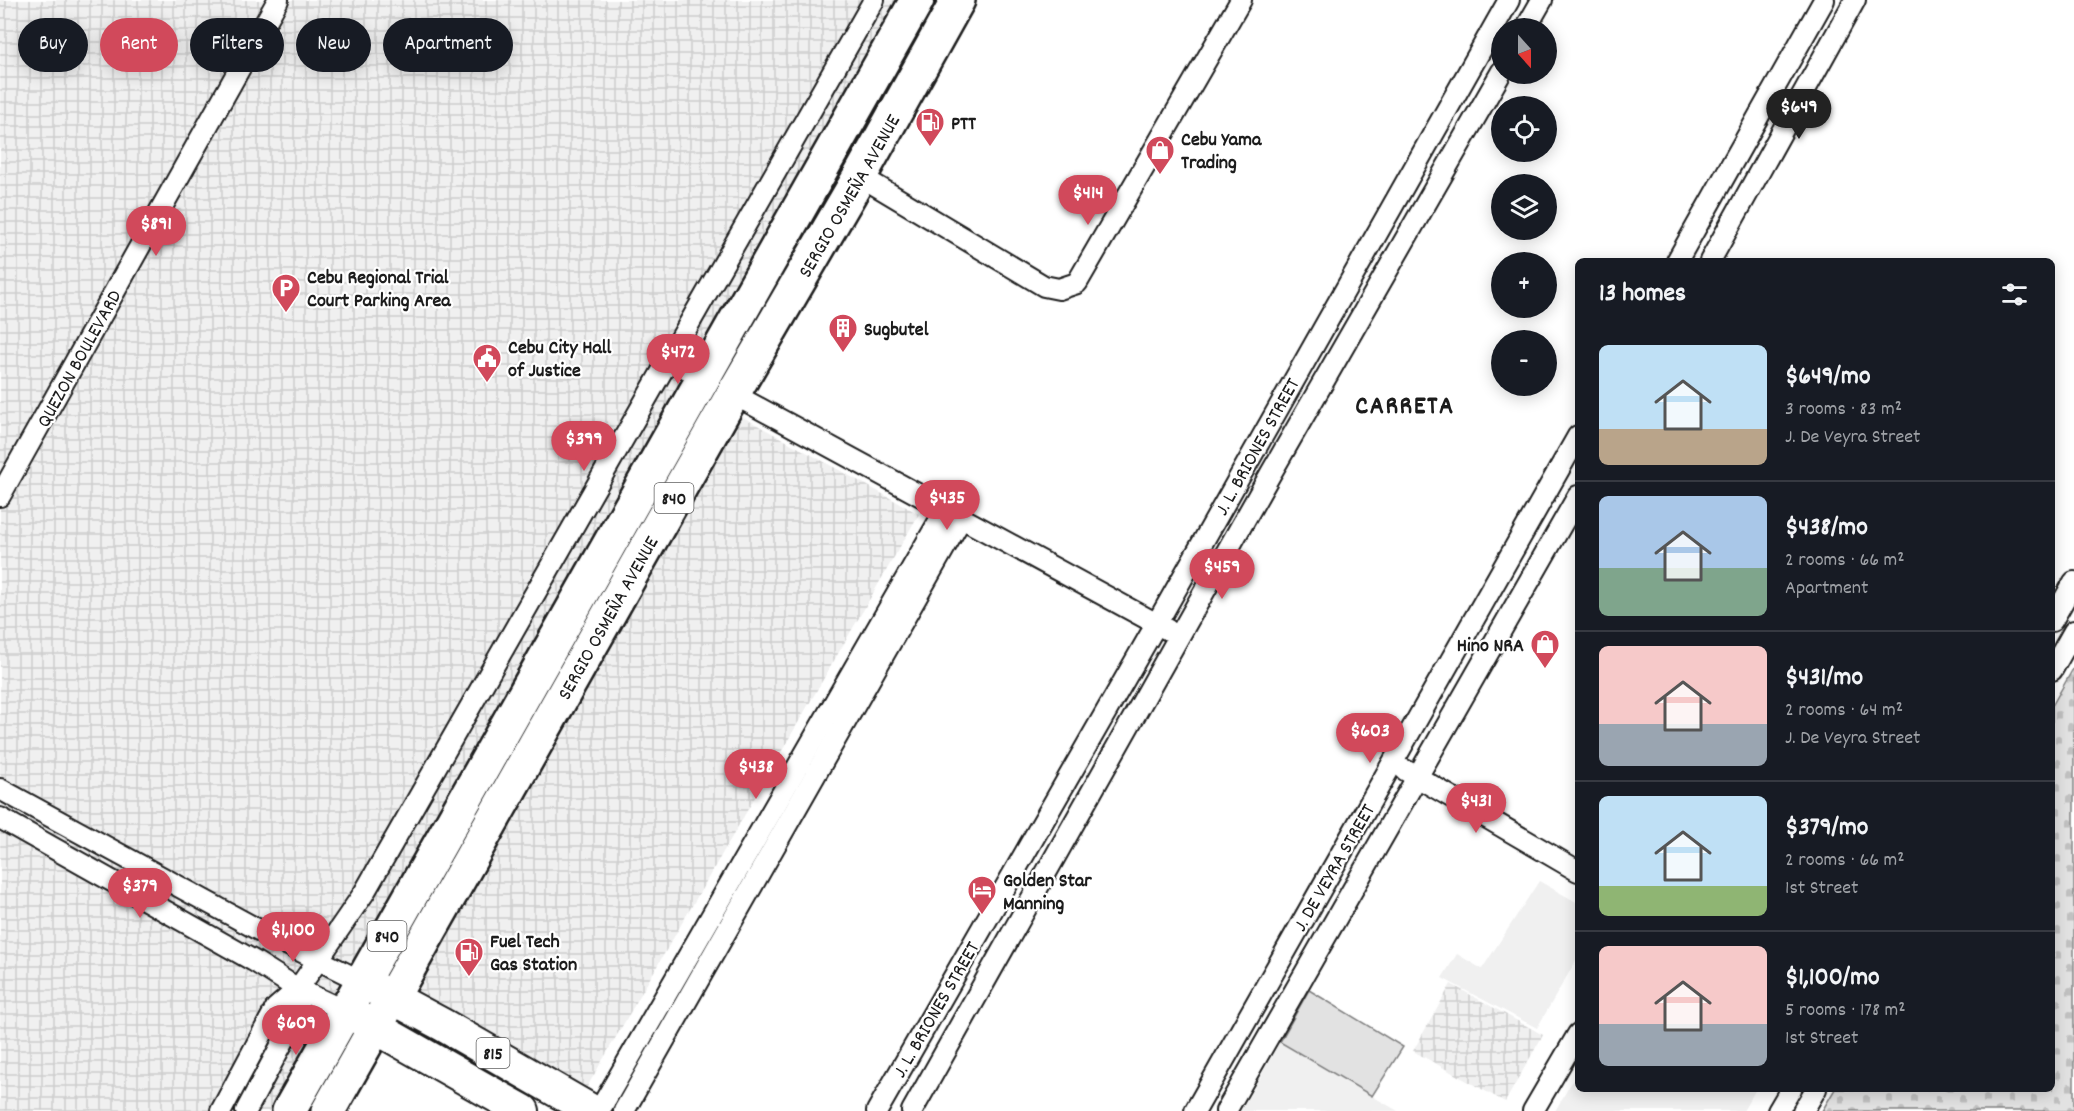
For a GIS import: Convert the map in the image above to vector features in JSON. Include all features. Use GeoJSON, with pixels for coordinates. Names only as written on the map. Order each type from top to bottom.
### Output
{"type":"FeatureCollection","features":[{"type":"Feature","properties":{"kind":"highway","name":"SERGIO OSMEÑA AVENUE"},"geometry":{"type":"LineString","coordinates":[[289,1111],[917,0]]}},
{"type":"Feature","properties":{"kind":"highway","name":"SERGIO OSMEÑA AVENUE"},"geometry":{"type":"LineString","coordinates":[[328,1111],[958,0]]}},
{"type":"Feature","properties":{"kind":"main road","name":"815"},"geometry":{"type":"LineString","coordinates":[[361,981],[592,1111]]}},
{"type":"Feature","properties":{"kind":"main road","name":"815"},"geometry":{"type":"LineString","coordinates":[[345,1011],[523,1111]]}},
{"type":"Feature","properties":{"kind":"street","name":"QUEZON BOULEVARD"},"geometry":{"type":"LineString","coordinates":[[0,496],[278,0]]}},
{"type":"Feature","properties":{"kind":"street"},"geometry":{"type":"LineString","coordinates":[[221,1111],[276,1008],[298,989],[364,893],[874,0]]}},
{"type":"Feature","properties":{"kind":"street"},"geometry":{"type":"LineString","coordinates":[[860,176],[1044,286],[1059,289],[1077,283],[1241,0]]}},
{"type":"Feature","properties":{"kind":"street","name":"J. L. BRIONES STREET"},"geometry":{"type":"LineString","coordinates":[[877,1111],[1157,623],[1509,0]]}},
{"type":"Feature","properties":{"kind":"street"},"geometry":{"type":"LineString","coordinates":[[1532,18],[1542,0]]}},
{"type":"Feature","properties":{"kind":"street"},"geometry":{"type":"LineString","coordinates":[[1679,258],[1824,0]]}},
{"type":"Feature","properties":{"kind":"street"},"geometry":{"type":"LineString","coordinates":[[1712,258],[1855,0]]}},
{"type":"Feature","properties":{"kind":"street","name":"J. L. BRIONES STREET"},"geometry":{"type":"LineString","coordinates":[[912,1111],[1179,636],[1495,84]]}},
{"type":"Feature","properties":{"kind":"street"},"geometry":{"type":"LineString","coordinates":[[1330,314],[1355,327]]}},
{"type":"Feature","properties":{"kind":"street"},"geometry":{"type":"LineString","coordinates":[[670,360],[704,378]]}},
{"type":"Feature","properties":{"kind":"street"},"geometry":{"type":"LineString","coordinates":[[733,394],[1179,636]]}},
{"type":"Feature","properties":{"kind":"street","name":"J. DE VEYRA STREET"},"geometry":{"type":"LineString","coordinates":[[1199,1104],[1575,441]]}},
{"type":"Feature","properties":{"kind":"street","name":"J. DE VEYRA STREET"},"geometry":{"type":"LineString","coordinates":[[1227,1109],[1575,501]]}},
{"type":"Feature","properties":{"kind":"street"},"geometry":{"type":"LineString","coordinates":[[599,1111],[788,781],[954,513]]}},
{"type":"Feature","properties":{"kind":"street"},"geometry":{"type":"LineString","coordinates":[[624,1111],[806,791],[954,513]]}},
{"type":"Feature","properties":{"kind":"street"},"geometry":{"type":"LineString","coordinates":[[2055,616],[2074,582]]}},
{"type":"Feature","properties":{"kind":"street"},"geometry":{"type":"LineString","coordinates":[[2055,665],[2074,631]]}},
{"type":"Feature","properties":{"kind":"street"},"geometry":{"type":"LineString","coordinates":[[1392,763],[1575,869]]}},
{"type":"Feature","properties":{"kind":"street"},"geometry":{"type":"LineString","coordinates":[[788,781],[806,791]]}},
{"type":"Feature","properties":{"kind":"street"},"geometry":{"type":"LineString","coordinates":[[0,789],[279,942],[361,981]]}},
{"type":"Feature","properties":{"kind":"street"},"geometry":{"type":"LineString","coordinates":[[0,818],[254,961],[298,989],[345,1011]]}},
{"type":"Feature","properties":{"kind":"street"},"geometry":{"type":"LineString","coordinates":[[246,1111],[298,1014],[298,989]]}},
{"type":"Feature","properties":{"kind":"street"},"geometry":{"type":"LineString","coordinates":[[1533,1111],[1575,1039]]}},
{"type":"Feature","properties":{"kind":"street"},"geometry":{"type":"LineString","coordinates":[[1778,1111],[1789,1092]]}},
{"type":"Feature","properties":{"kind":"street"},"geometry":{"type":"LineString","coordinates":[[1803,1111],[1814,1092]]}},
{"type":"Feature","properties":{"kind":"street"},"geometry":{"type":"LineString","coordinates":[[1199,1104],[1227,1109]]}},
{"type":"Feature","properties":{"kind":"shaded area"},"geometry":{"type":"Polygon","coordinates":[[[0,0],[899,0],[269,1111],[0,1111],[0,0]]]}},
{"type":"Feature","properties":{"kind":"shaded area"},"geometry":{"type":"Polygon","coordinates":[[[739,415],[919,514],[587,1087],[415,993],[739,415]]]}},
{"type":"Feature","properties":{"kind":"shaded area"},"geometry":{"type":"Polygon","coordinates":[[[1539,881],[1575,901],[1575,962],[1537,1028],[1442,978],[1457,954],[1482,969],[1539,881]]]}},
{"type":"Feature","properties":{"kind":"shaded area"},"geometry":{"type":"Polygon","coordinates":[[[1451,984],[1543,1035],[1505,1102],[1413,1051],[1451,984]]]}},
{"type":"Feature","properties":{"kind":"shaded area"},"geometry":{"type":"Polygon","coordinates":[[[1280,1042],[1372,1096],[1398,1111],[1241,1111],[1280,1042]]]}},
{"type":"Feature","properties":{"kind":"shaded area"},"geometry":{"type":"Polygon","coordinates":[[[1575,1076],[1575,1092],[1754,1092],[1743,1111],[1555,1111],[1575,1076]]]}},
{"type":"Feature","properties":{"kind":"green space"},"geometry":{"type":"Polygon","coordinates":[[[2074,667],[2074,1111],[1822,1111],[1833,1092],[2055,1092],[2055,701],[2074,667]]]}},
{"type":"Feature","properties":{"kind":"green space"},"geometry":{"type":"Polygon","coordinates":[[[1309,990],[1403,1047],[1372,1096],[1280,1042],[1309,990]]]}},
{"type":"Feature","properties":{"kind":"place","name":"PTT"},"geometry":{"type":"Point","coordinates":[930,148]}},
{"type":"Feature","properties":{"kind":"place","name":"Cebu Yama Trading"},"geometry":{"type":"Point","coordinates":[1160,176]}},
{"type":"Feature","properties":{"kind":"place","name":"Cebu Regional Trial Court Parking Area"},"geometry":{"type":"Point","coordinates":[286,314]}},
{"type":"Feature","properties":{"kind":"place","name":"Sugbutel"},"geometry":{"type":"Point","coordinates":[843,354]}},
{"type":"Feature","properties":{"kind":"place","name":"Cebu City Hall of Justice"},"geometry":{"type":"Point","coordinates":[487,384]}},
{"type":"Feature","properties":{"kind":"place","name":"Hino NRA"},"geometry":{"type":"Point","coordinates":[1545,670]}},
{"type":"Feature","properties":{"kind":"place","name":"Golden Star Manning"},"geometry":{"type":"Point","coordinates":[982,916]}},
{"type":"Feature","properties":{"kind":"place","name":"Fuel Tech Gas Station"},"geometry":{"type":"Point","coordinates":[469,978]}},
{"type":"Feature","properties":{"kind":"district","name":"CARRETA"},"geometry":{"type":"Point","coordinates":[1405,404]}}]}
